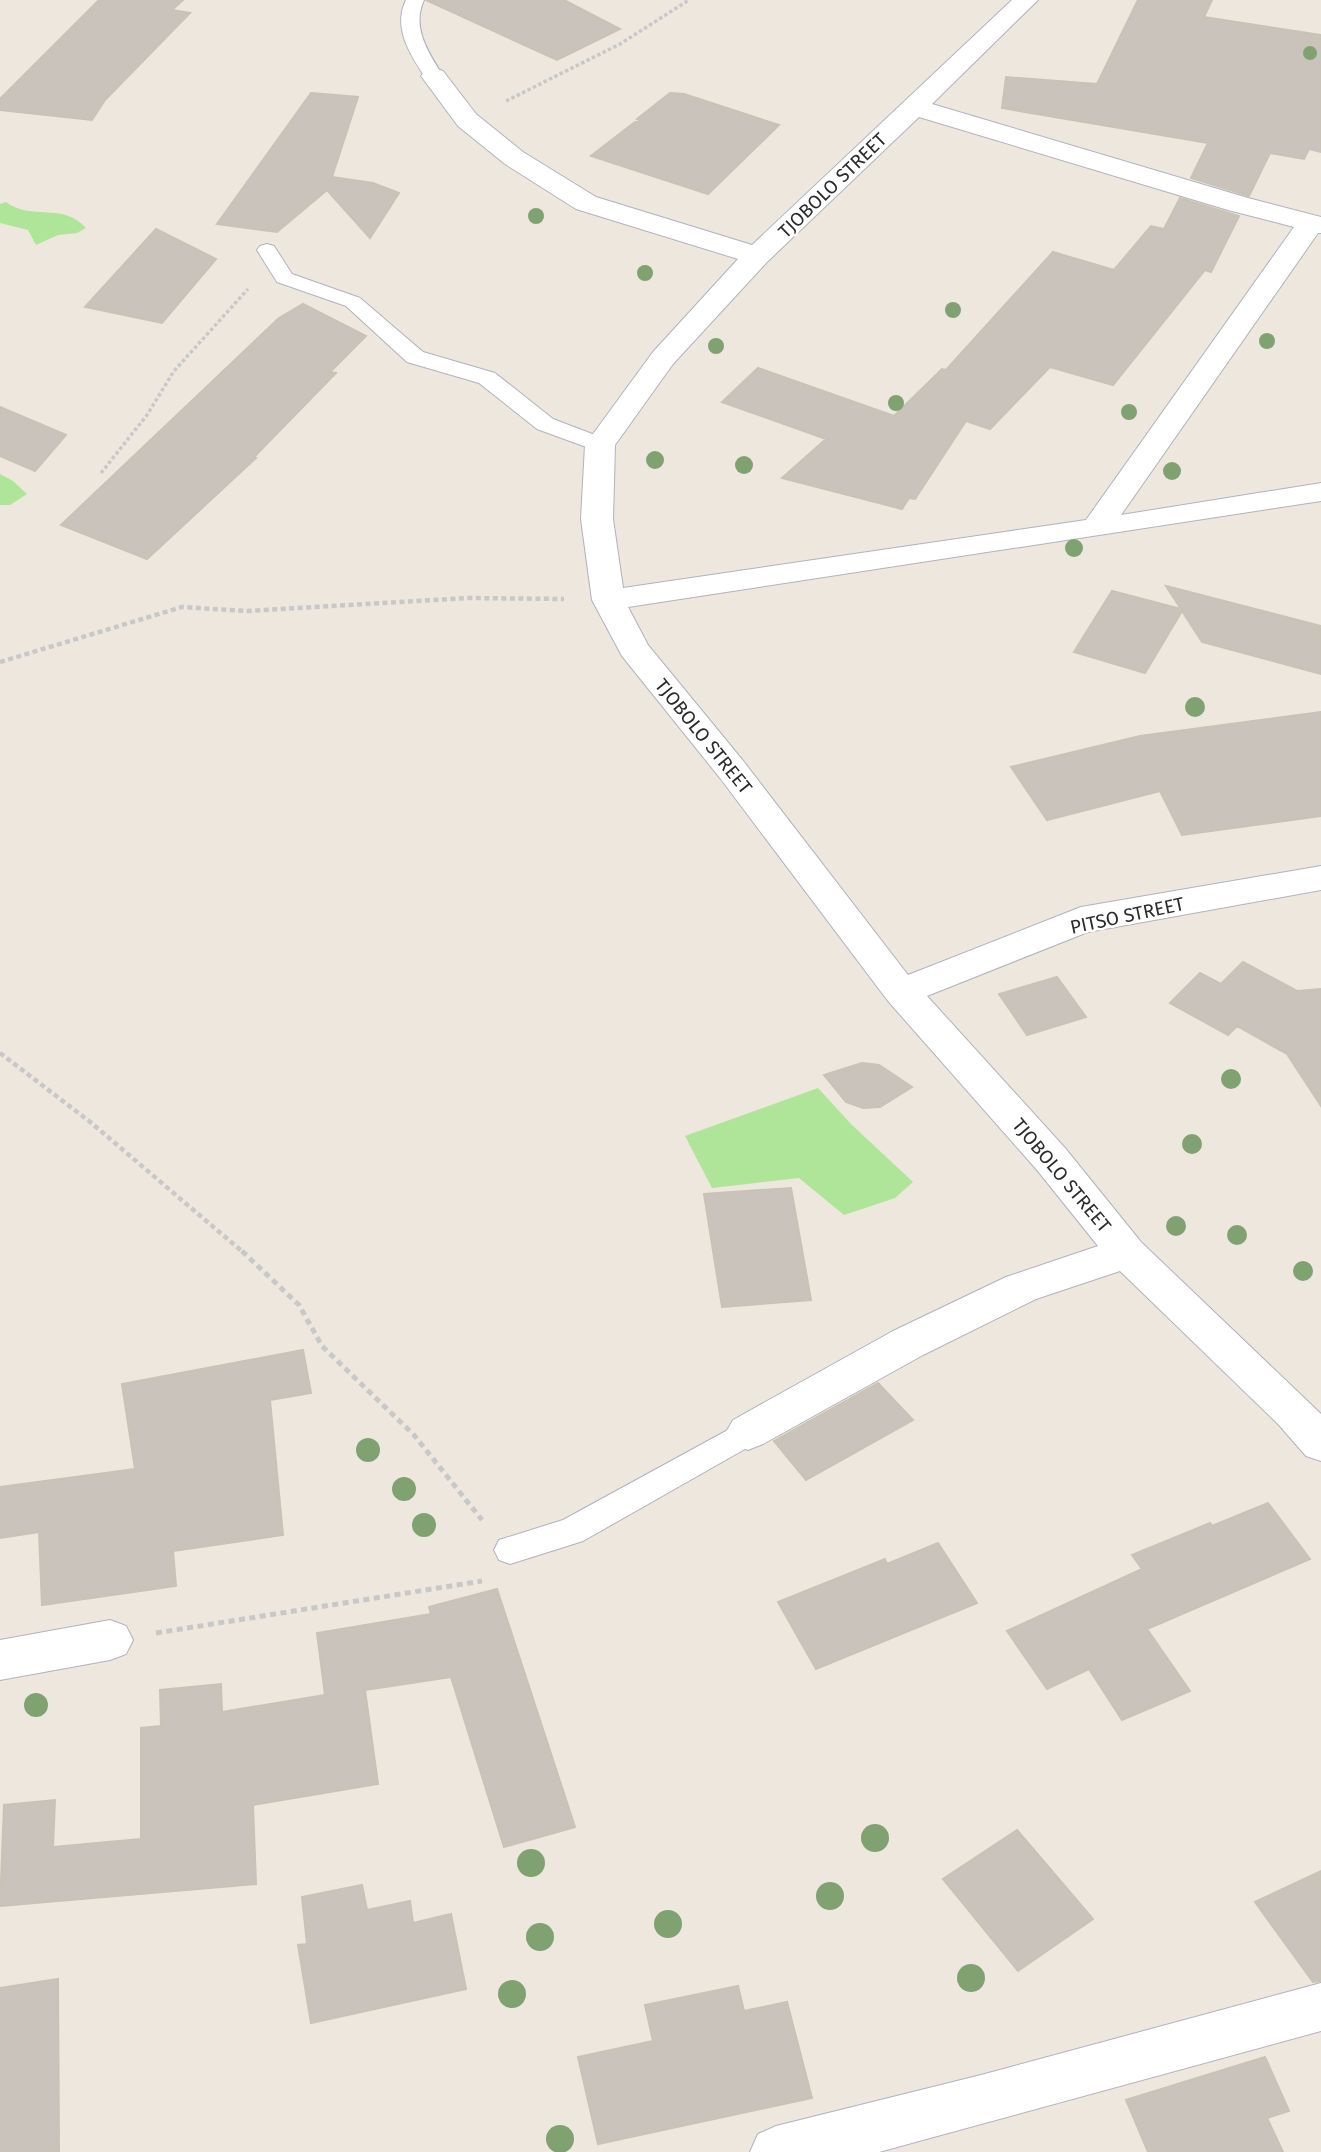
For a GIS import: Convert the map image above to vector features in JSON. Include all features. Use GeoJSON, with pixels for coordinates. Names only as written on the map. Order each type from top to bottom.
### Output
{"type":"FeatureCollection","features":[{"type":"Feature","properties":{"kind":"street","name":"TJOBOLO STREET"},"geometry":{"type":"LineString","coordinates":[[1026,0],[757,256],[663,358],[600,445],[597,519],[608,600],[634,649],[732,770],[901,992],[1051,1159],[1127,1253],[1307,1410],[1321,1443]]}},
{"type":"Feature","properties":{"kind":"street"},"geometry":{"type":"LineString","coordinates":[[434,76],[467,120],[514,158],[586,203],[757,256]]}},
{"type":"Feature","properties":{"kind":"street"},"geometry":{"type":"LineString","coordinates":[[914,107],[1238,204],[1316,224],[1096,528]]}},
{"type":"Feature","properties":{"kind":"street"},"geometry":{"type":"LineString","coordinates":[[608,600],[1321,492]]}},
{"type":"Feature","properties":{"kind":"street","name":"PITSO STREET"},"geometry":{"type":"LineString","coordinates":[[901,992],[1081,920],[1321,878]]}},
{"type":"Feature","properties":{"kind":"street"},"geometry":{"type":"LineString","coordinates":[[748,1432],[908,1343],[1021,1288],[1127,1253]]}},
{"type":"Feature","properties":{"kind":"street"},"geometry":{"type":"LineString","coordinates":[[0,1660],[110,1640]]}},
{"type":"Feature","properties":{"kind":"street"},"geometry":{"type":"LineString","coordinates":[[776,2152],[898,2123],[1321,2007]]}},
{"type":"Feature","properties":{"kind":"lane"},"geometry":{"type":"LineString","coordinates":[[415,0],[412,5],[411,39],[434,76]]}},
{"type":"Feature","properties":{"kind":"lane"},"geometry":{"type":"LineString","coordinates":[[267,250],[284,278],[353,302],[415,357],[487,378],[545,424],[600,445]]}},
{"type":"Feature","properties":{"kind":"lane"},"geometry":{"type":"LineString","coordinates":[[510,1550],[572,1531],[748,1432]]}},
{"type":"Feature","properties":{"kind":"path"},"geometry":{"type":"LineString","coordinates":[[467,120],[620,44],[689,0]]}},
{"type":"Feature","properties":{"kind":"path"},"geometry":{"type":"LineString","coordinates":[[101,473],[147,415],[174,371],[245,290],[284,278]]}},
{"type":"Feature","properties":{"kind":"path"},"geometry":{"type":"LineString","coordinates":[[0,662],[182,607],[247,611],[470,598],[608,600]]}},
{"type":"Feature","properties":{"kind":"path"},"geometry":{"type":"LineString","coordinates":[[0,1053],[79,1113],[215,1226],[299,1305],[322,1346],[414,1435],[451,1483],[510,1550],[517,1576],[110,1640]]}},
{"type":"Feature","properties":{"kind":"green space"},"geometry":{"type":"Polygon","coordinates":[[[6,202],[16,208],[68,216],[86,228],[77,233],[58,235],[36,245],[28,230],[0,223],[0,204],[6,202]]]}},
{"type":"Feature","properties":{"kind":"green space"},"geometry":{"type":"Polygon","coordinates":[[[0,474],[13,481],[27,494],[10,505],[0,505],[0,474]]]}},
{"type":"Feature","properties":{"kind":"green space"},"geometry":{"type":"Polygon","coordinates":[[[818,1088],[851,1124],[913,1182],[895,1198],[844,1215],[799,1178],[712,1188],[685,1136],[818,1088]]]}},
{"type":"Feature","properties":{"kind":"building"},"geometry":{"type":"Polygon","coordinates":[[[99,0],[183,0],[172,10],[190,13],[105,100],[92,120],[0,110],[0,99],[99,0]]]}},
{"type":"Feature","properties":{"kind":"building"},"geometry":{"type":"Polygon","coordinates":[[[426,0],[564,0],[620,29],[557,60],[426,0]]]}},
{"type":"Feature","properties":{"kind":"building"},"geometry":{"type":"Polygon","coordinates":[[[1138,0],[1212,0],[1204,17],[1321,35],[1321,152],[1309,149],[1304,159],[1270,153],[1249,196],[1191,178],[1208,143],[1002,108],[1006,77],[1097,84],[1138,0]]]}},
{"type":"Feature","properties":{"kind":"building"},"geometry":{"type":"Polygon","coordinates":[[[311,93],[358,97],[332,177],[373,183],[399,193],[370,238],[327,190],[277,232],[217,224],[311,93]]]}},
{"type":"Feature","properties":{"kind":"building"},"geometry":{"type":"Polygon","coordinates":[[[670,93],[684,94],[779,125],[708,194],[591,156],[635,122],[644,122],[637,119],[670,93]]]}},
{"type":"Feature","properties":{"kind":"building"},"geometry":{"type":"Polygon","coordinates":[[[1180,198],[1239,216],[1211,272],[1205,270],[1113,385],[1050,367],[990,429],[966,421],[915,499],[909,498],[902,509],[782,478],[826,439],[722,402],[758,368],[894,416],[942,369],[946,370],[1053,252],[1114,270],[1151,226],[1164,229],[1180,198]]]}},
{"type":"Feature","properties":{"kind":"building"},"geometry":{"type":"Polygon","coordinates":[[[156,229],[216,259],[162,323],[85,307],[156,229]]]}},
{"type":"Feature","properties":{"kind":"building"},"geometry":{"type":"Polygon","coordinates":[[[303,304],[366,336],[330,372],[336,373],[254,457],[256,458],[147,559],[61,525],[279,318],[303,304]]]}},
{"type":"Feature","properties":{"kind":"building"},"geometry":{"type":"Polygon","coordinates":[[[0,407],[66,435],[35,471],[0,456],[0,407]]]}},
{"type":"Feature","properties":{"kind":"building"},"geometry":{"type":"Polygon","coordinates":[[[1166,586],[1321,626],[1321,674],[1202,642],[1182,611],[1145,673],[1074,652],[1112,591],[1181,609],[1166,586]]]}},
{"type":"Feature","properties":{"kind":"building"},"geometry":{"type":"Polygon","coordinates":[[[1321,712],[1321,816],[1182,835],[1160,791],[1047,820],[1011,767],[1140,736],[1321,712]]]}},
{"type":"Feature","properties":{"kind":"building"},"geometry":{"type":"Polygon","coordinates":[[[1243,962],[1297,991],[1321,989],[1321,1106],[1287,1054],[1237,1026],[1228,1035],[1170,1003],[1200,973],[1221,984],[1243,962]]]}},
{"type":"Feature","properties":{"kind":"building"},"geometry":{"type":"Polygon","coordinates":[[[1057,977],[1086,1017],[1027,1035],[999,994],[1057,977]]]}},
{"type":"Feature","properties":{"kind":"building"},"geometry":{"type":"Polygon","coordinates":[[[862,1063],[879,1065],[912,1087],[880,1107],[863,1108],[846,1102],[824,1075],[862,1063]]]}},
{"type":"Feature","properties":{"kind":"building"},"geometry":{"type":"Polygon","coordinates":[[[791,1188],[811,1300],[722,1307],[704,1194],[791,1188]]]}},
{"type":"Feature","properties":{"kind":"building"},"geometry":{"type":"Polygon","coordinates":[[[303,1350],[311,1393],[270,1400],[283,1535],[173,1551],[176,1586],[42,1605],[39,1532],[0,1538],[0,1487],[135,1469],[122,1384],[303,1350]]]}},
{"type":"Feature","properties":{"kind":"building"},"geometry":{"type":"Polygon","coordinates":[[[878,1383],[913,1420],[806,1480],[774,1441],[878,1383]]]}},
{"type":"Feature","properties":{"kind":"building"},"geometry":{"type":"Polygon","coordinates":[[[1268,1503],[1310,1559],[1147,1629],[1190,1691],[1122,1720],[1089,1669],[1047,1689],[1007,1631],[1142,1569],[1132,1555],[1268,1503]]]}},
{"type":"Feature","properties":{"kind":"building"},"geometry":{"type":"Polygon","coordinates":[[[938,1543],[977,1603],[816,1669],[778,1602],[885,1559],[887,1564],[938,1543]]]}},
{"type":"Feature","properties":{"kind":"building"},"geometry":{"type":"Polygon","coordinates":[[[497,1589],[575,1827],[504,1847],[451,1677],[365,1690],[378,1784],[253,1805],[256,1884],[0,1906],[4,1805],[55,1800],[53,1847],[141,1839],[141,1728],[161,1726],[160,1690],[221,1684],[222,1712],[325,1695],[317,1633],[431,1614],[429,1607],[497,1589]]]}},
{"type":"Feature","properties":{"kind":"building"},"geometry":{"type":"Polygon","coordinates":[[[1017,1830],[1093,1919],[1018,1971],[943,1879],[1017,1830]]]}},
{"type":"Feature","properties":{"kind":"building"},"geometry":{"type":"Polygon","coordinates":[[[1321,1871],[1321,1981],[1313,1982],[1255,1902],[1321,1871]]]}},
{"type":"Feature","properties":{"kind":"building"},"geometry":{"type":"Polygon","coordinates":[[[362,1885],[367,1910],[410,1901],[413,1923],[451,1914],[466,1989],[311,2023],[298,1945],[307,1944],[302,1897],[362,1885]]]}},
{"type":"Feature","properties":{"kind":"building"},"geometry":{"type":"Polygon","coordinates":[[[58,1979],[59,2152],[0,2152],[0,1988],[58,1979]]]}},
{"type":"Feature","properties":{"kind":"building"},"geometry":{"type":"Polygon","coordinates":[[[738,1986],[744,2011],[787,2002],[812,2098],[598,2144],[578,2057],[653,2041],[645,2005],[738,1986]]]}},
{"type":"Feature","properties":{"kind":"building"},"geometry":{"type":"Polygon","coordinates":[[[1265,2057],[1289,2111],[1267,2118],[1283,2152],[1148,2152],[1126,2100],[1265,2057]]]}}]}
